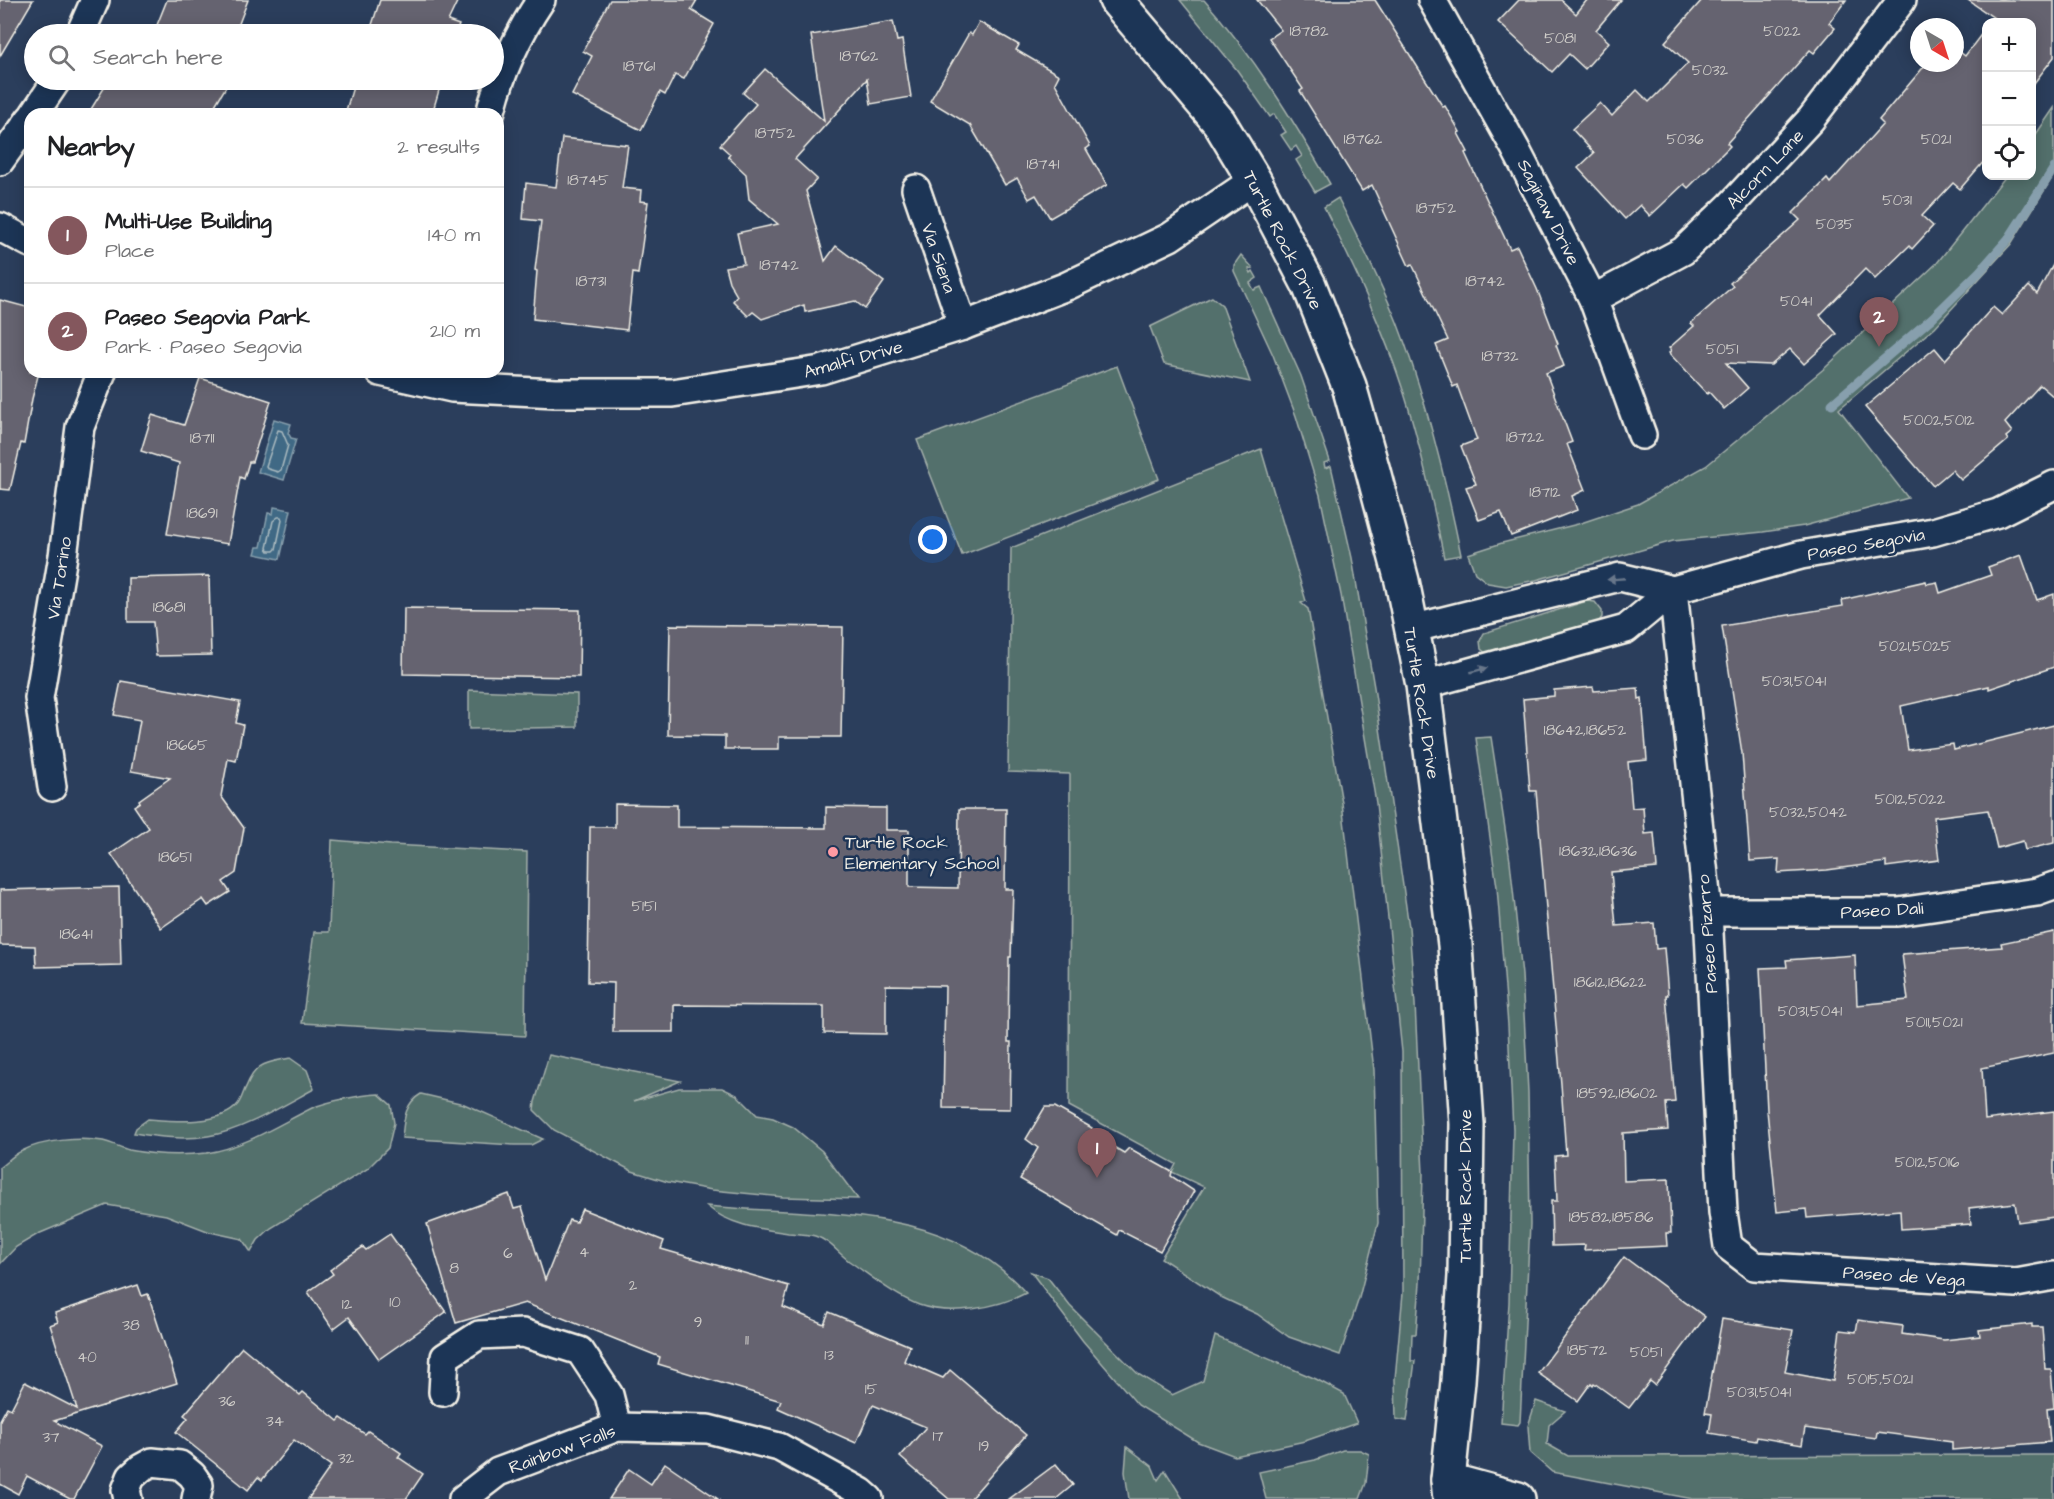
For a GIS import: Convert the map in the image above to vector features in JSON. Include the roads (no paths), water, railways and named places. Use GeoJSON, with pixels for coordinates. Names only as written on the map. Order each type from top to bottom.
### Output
{"type":"FeatureCollection","features":[{"type":"Feature","properties":{"kind":"street"},"geometry":{"type":"LineString","coordinates":[[84,24],[95,0]]}},
{"type":"Feature","properties":{"kind":"street"},"geometry":{"type":"LineString","coordinates":[[504,71],[531,14],[541,0]]}},
{"type":"Feature","properties":{"kind":"street","name":"Turtle Rock Drive"},"geometry":{"type":"LineString","coordinates":[[1116,0],[1219,122],[1254,180],[1309,285],[1349,386],[1402,581],[1423,685],[1455,945],[1467,1124],[1465,1276],[1458,1381],[1444,1493]]}},
{"type":"Feature","properties":{"kind":"street","name":"Saginaw Drive"},"geometry":{"type":"LineString","coordinates":[[1432,0],[1515,148],[1593,299],[1642,435]]}},
{"type":"Feature","properties":{"kind":"street","name":"Alcorn Lane"},"geometry":{"type":"LineString","coordinates":[[1593,299],[1683,251],[1811,119],[1902,0]]}},
{"type":"Feature","properties":{"kind":"street"},"geometry":{"type":"LineString","coordinates":[[38,108],[50,90]]}},
{"type":"Feature","properties":{"kind":"street"},"geometry":{"type":"LineString","coordinates":[[492,108],[496,90]]}},
{"type":"Feature","properties":{"kind":"street"},"geometry":{"type":"LineString","coordinates":[[0,161],[24,127]]}},
{"type":"Feature","properties":{"kind":"street","name":"Amalfi Drive"},"geometry":{"type":"LineString","coordinates":[[434,378],[556,393],[672,393],[821,370],[963,326],[1067,286],[1170,237],[1254,180]]}},
{"type":"Feature","properties":{"kind":"street","name":"Via Siena"},"geometry":{"type":"LineString","coordinates":[[916,189],[963,326]]}},
{"type":"Feature","properties":{"kind":"street"},"geometry":{"type":"LineString","coordinates":[[0,227],[24,240]]}},
{"type":"Feature","properties":{"kind":"street","name":"Via Torino"},"geometry":{"type":"LineString","coordinates":[[52,787],[39,698],[63,556],[80,427],[100,378]]}},
{"type":"Feature","properties":{"kind":"street","name":"Paseo Segovia"},"geometry":{"type":"LineString","coordinates":[[1423,685],[1626,630],[1673,590],[1801,555],[1933,532],[1998,513],[2054,485]]}},
{"type":"Feature","properties":{"kind":"street","name":"Paseo Segovia"},"geometry":{"type":"LineString","coordinates":[[1411,629],[1620,577],[1673,590]]}},
{"type":"Feature","properties":{"kind":"street","name":"Paseo Pizarro"},"geometry":{"type":"LineString","coordinates":[[1673,590],[1708,912],[1722,1212],[1728,1246],[1754,1266]]}},
{"type":"Feature","properties":{"kind":"street","name":"Paseo Dali"},"geometry":{"type":"LineString","coordinates":[[1708,912],[1898,912],[2037,892],[2054,886]]}},
{"type":"Feature","properties":{"kind":"street","name":"Paseo de Vega"},"geometry":{"type":"LineString","coordinates":[[1754,1266],[2016,1283],[2054,1276]]}},
{"type":"Feature","properties":{"kind":"street"},"geometry":{"type":"LineString","coordinates":[[443,1392],[445,1358],[479,1335],[523,1334],[580,1351],[609,1395],[617,1427]]}},
{"type":"Feature","properties":{"kind":"street","name":"Rainbow Falls"},"geometry":{"type":"LineString","coordinates":[[463,1499],[498,1472],[617,1427],[708,1429],[779,1447],[861,1492],[869,1499]]}},
{"type":"Feature","properties":{"kind":"street"},"geometry":{"type":"LineString","coordinates":[[128,1499],[126,1490],[131,1478],[141,1468],[152,1462],[180,1465],[192,1475],[199,1485],[196,1499]]}},
{"type":"Feature","properties":{"kind":"street"},"geometry":{"type":"LineString","coordinates":[[1444,1493],[1518,1499]]}},
{"type":"Feature","properties":{"kind":"water"},"geometry":{"type":"Polygon","coordinates":[[[274,419],[291,424],[288,433],[291,438],[296,439],[284,480],[258,472],[274,419]]]}},
{"type":"Feature","properties":{"kind":"water"},"geometry":{"type":"Polygon","coordinates":[[[274,507],[291,510],[280,559],[255,554],[257,547],[261,547],[268,513],[273,514],[274,507]]]}},
{"type":"Feature","properties":{"kind":"waterway"},"geometry":{"type":"LineString","coordinates":[[1832,404],[1932,318],[1979,272],[2009,238],[2054,168]]}},
{"type":"Feature","properties":{"kind":"place","name":"Paseo Segovia Park"},"geometry":{"type":"Point","coordinates":[1879,347]}},
{"type":"Feature","properties":{"kind":"place","name":"Turtle Rock Elementary School"},"geometry":{"type":"Point","coordinates":[833,852]}},
{"type":"Feature","properties":{"kind":"place","name":"Multi-Use Building"},"geometry":{"type":"Point","coordinates":[1097,1178]}}]}
